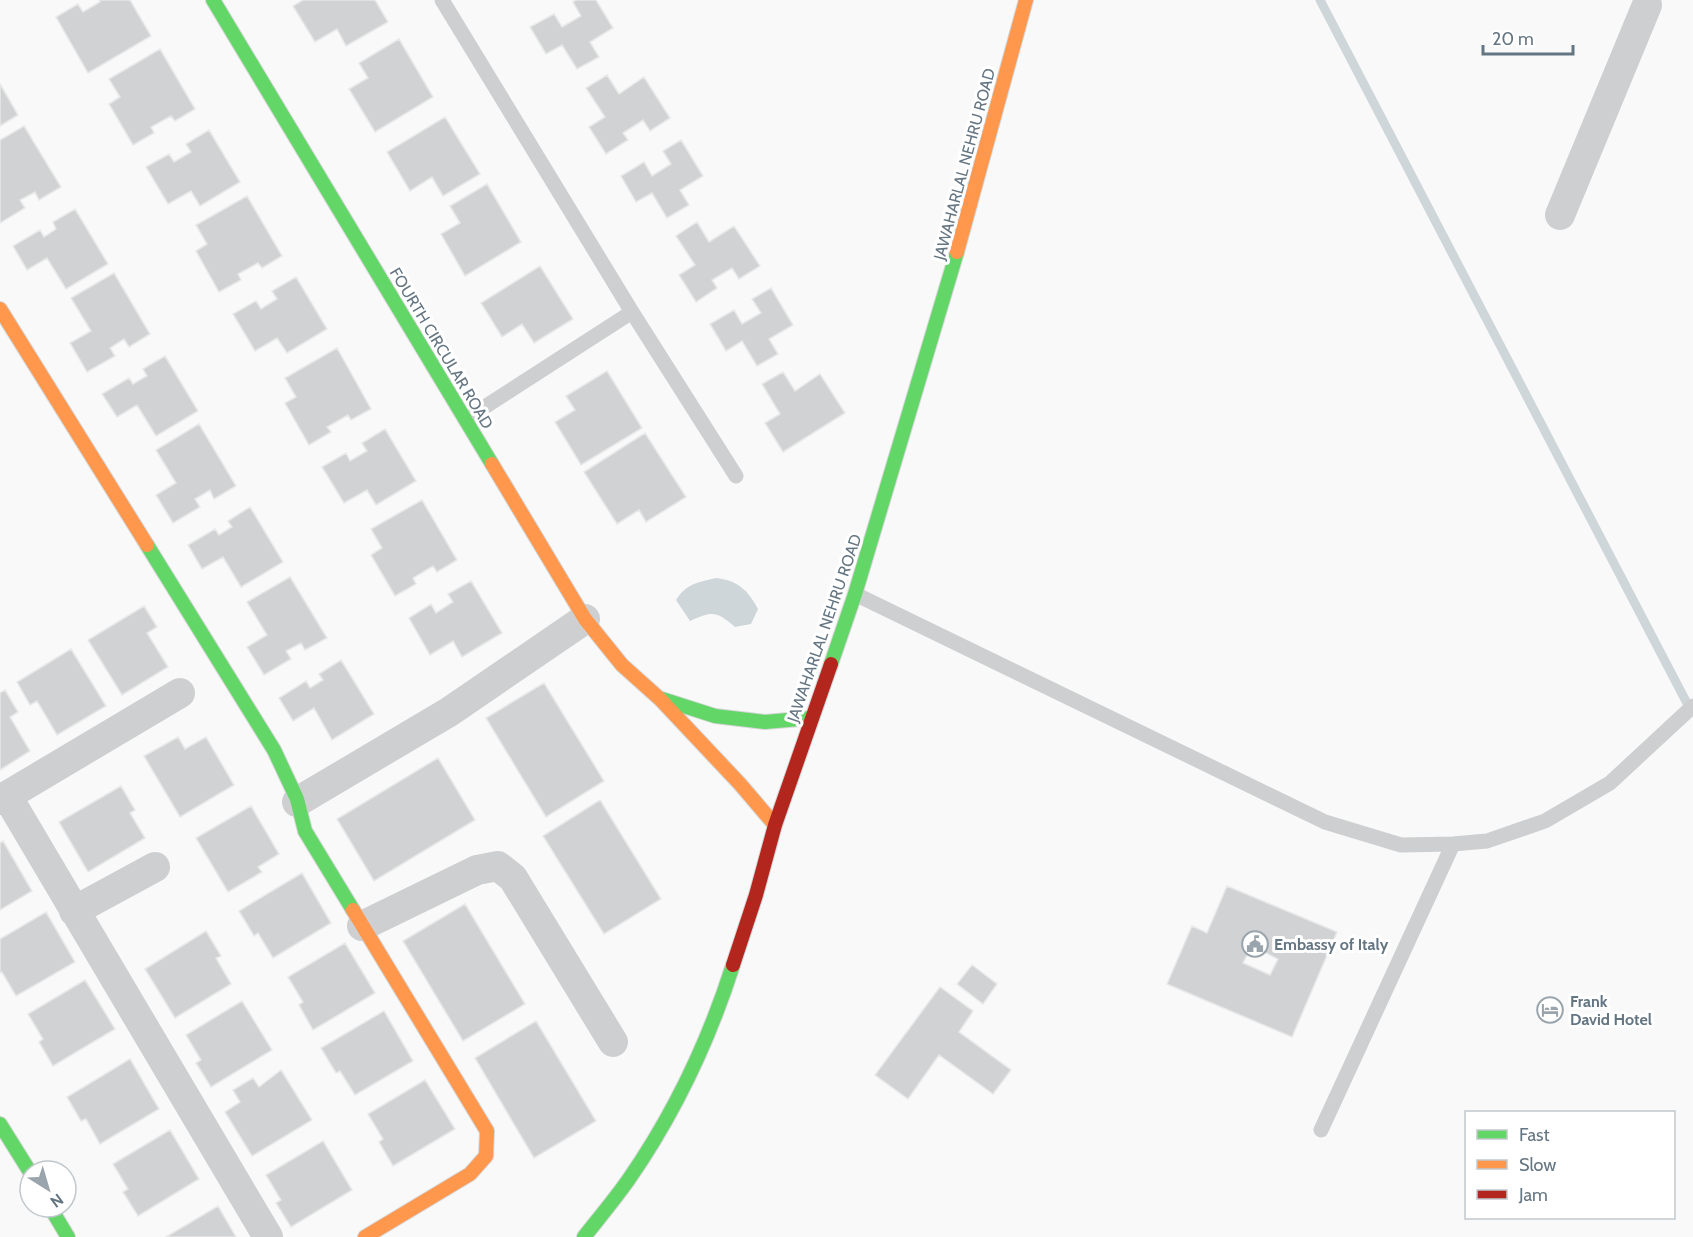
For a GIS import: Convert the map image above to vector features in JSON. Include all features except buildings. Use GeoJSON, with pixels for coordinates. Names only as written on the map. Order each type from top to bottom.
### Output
{"type":"FeatureCollection","features":[{"type":"Feature","properties":{"kind":"street","name":"FOURTH CIRCULAR ROAD"},"geometry":{"type":"LineString","coordinates":[[213,0],[585,619],[622,665],[660,699],[734,777],[775,825]]}},
{"type":"Feature","properties":{"kind":"street","name":"JAWAHARLAL NEHRU ROAD"},"geometry":{"type":"LineString","coordinates":[[584,1237],[629,1179],[677,1100],[724,994],[756,895],[775,825],[855,594],[946,291],[1026,0]]}},
{"type":"Feature","properties":{"kind":"street"},"geometry":{"type":"LineString","coordinates":[[1560,215],[1646,2]]}},
{"type":"Feature","properties":{"kind":"street"},"geometry":{"type":"LineString","coordinates":[[0,309],[274,750],[297,802],[304,831],[487,1131],[486,1156],[470,1174],[365,1237]]}},
{"type":"Feature","properties":{"kind":"street"},"geometry":{"type":"LineString","coordinates":[[297,802],[449,712],[585,619]]}},
{"type":"Feature","properties":{"kind":"street"},"geometry":{"type":"LineString","coordinates":[[180,693],[3,798],[74,911],[268,1237]]}},
{"type":"Feature","properties":{"kind":"street","name":"FOURTH CIRCULAR ROAD"},"geometry":{"type":"LineString","coordinates":[[660,699],[715,716],[765,722],[811,717]]}},
{"type":"Feature","properties":{"kind":"street"},"geometry":{"type":"LineString","coordinates":[[362,926],[477,870],[498,866],[513,878],[613,1042]]}},
{"type":"Feature","properties":{"kind":"street"},"geometry":{"type":"LineString","coordinates":[[74,911],[155,867]]}},
{"type":"Feature","properties":{"kind":"street"},"geometry":{"type":"LineString","coordinates":[[0,1124],[22,1159]]}},
{"type":"Feature","properties":{"kind":"street"},"geometry":{"type":"LineString","coordinates":[[57,1219],[68,1237]]}},
{"type":"Feature","properties":{"kind":"lane"},"geometry":{"type":"LineString","coordinates":[[442,0],[632,312],[736,476]]}},
{"type":"Feature","properties":{"kind":"lane"},"geometry":{"type":"LineString","coordinates":[[466,419],[632,312]]}},
{"type":"Feature","properties":{"kind":"lane"},"geometry":{"type":"LineString","coordinates":[[855,594],[1325,822],[1401,845],[1487,841],[1545,821],[1610,783],[1693,706]]}},
{"type":"Feature","properties":{"kind":"lane"},"geometry":{"type":"LineString","coordinates":[[1321,1130],[1453,844]]}},
{"type":"Feature","properties":{"kind":"shaded area"},"geometry":{"type":"Polygon","coordinates":[[[716,578],[736,584],[750,596],[758,609],[751,624],[735,627],[714,614],[704,615],[690,621],[676,600],[688,587],[716,578]]]}},
{"type":"Feature","properties":{"kind":"waterway"},"geometry":{"type":"LineString","coordinates":[[1320,0],[1691,711]]}},
{"type":"Feature","properties":{"kind":"traffic: fast"},"geometry":{"type":"LineString","coordinates":[[213,0],[492,464]]}},
{"type":"Feature","properties":{"kind":"traffic: fast"},"geometry":{"type":"LineString","coordinates":[[831,664],[855,594],[957,252]]}},
{"type":"Feature","properties":{"kind":"traffic: fast"},"geometry":{"type":"LineString","coordinates":[[147,545],[274,750],[297,799],[305,831],[353,910]]}},
{"type":"Feature","properties":{"kind":"traffic: fast"},"geometry":{"type":"LineString","coordinates":[[662,699],[715,716],[765,722],[811,718]]}},
{"type":"Feature","properties":{"kind":"traffic: fast"},"geometry":{"type":"LineString","coordinates":[[584,1237],[629,1179],[661,1129],[701,1049],[733,965]]}},
{"type":"Feature","properties":{"kind":"traffic: fast"},"geometry":{"type":"LineString","coordinates":[[0,1124],[22,1159]]}},
{"type":"Feature","properties":{"kind":"traffic: fast"},"geometry":{"type":"LineString","coordinates":[[57,1219],[68,1237]]}},
{"type":"Feature","properties":{"kind":"traffic: slow"},"geometry":{"type":"LineString","coordinates":[[957,252],[1026,0]]}},
{"type":"Feature","properties":{"kind":"traffic: slow"},"geometry":{"type":"LineString","coordinates":[[0,309],[147,545]]}},
{"type":"Feature","properties":{"kind":"traffic: slow"},"geometry":{"type":"LineString","coordinates":[[492,464],[585,619],[622,665],[660,699],[775,825]]}},
{"type":"Feature","properties":{"kind":"traffic: slow"},"geometry":{"type":"LineString","coordinates":[[353,910],[487,1131],[486,1156],[470,1174],[365,1237]]}},
{"type":"Feature","properties":{"kind":"traffic: jam"},"geometry":{"type":"LineString","coordinates":[[733,965],[756,895],[775,825],[831,664]]}},
{"type":"Feature","properties":{"kind":"place","name":"Embassy of Italy"},"geometry":{"type":"Point","coordinates":[1255,944]}},
{"type":"Feature","properties":{"kind":"place","name":"Frank David Hotel"},"geometry":{"type":"Point","coordinates":[1550,1010]}}]}
